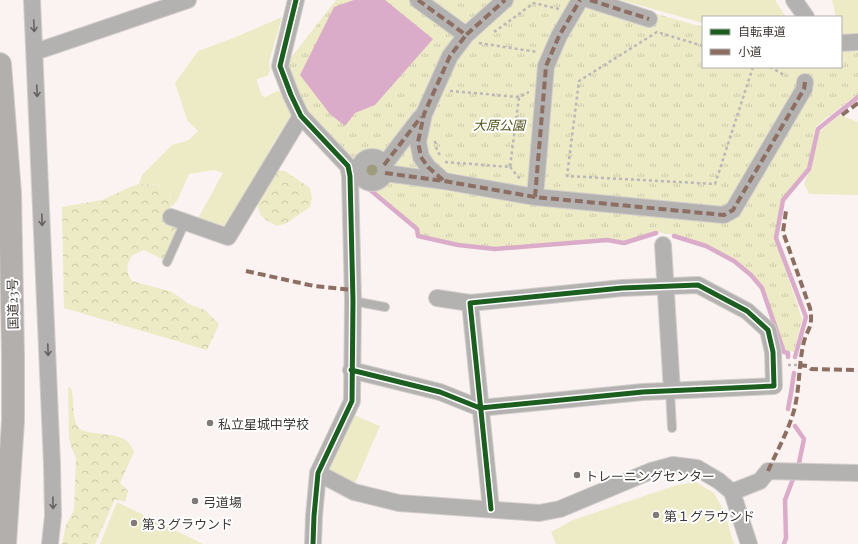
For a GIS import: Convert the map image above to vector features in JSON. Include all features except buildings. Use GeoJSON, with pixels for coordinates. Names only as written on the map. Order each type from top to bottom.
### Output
{"type":"FeatureCollection","features":[{"type":"Feature","properties":{"kind":"highway","name":"国道23号"},"geometry":{"type":"LineString","coordinates":[[0,64],[10,193],[13,354],[13,421],[5,544]]}},
{"type":"Feature","properties":{"kind":"highway"},"geometry":{"type":"LineString","coordinates":[[0,119],[6,230],[8,330],[8,439],[2,544]]}},
{"type":"Feature","properties":{"kind":"street"},"geometry":{"type":"LineString","coordinates":[[32,0],[52,464],[53,516],[50,544]]}},
{"type":"Feature","properties":{"kind":"street"},"geometry":{"type":"LineString","coordinates":[[35,52],[188,0]]}},
{"type":"Feature","properties":{"kind":"street"},"geometry":{"type":"LineString","coordinates":[[296,0],[280,66],[301,116],[348,166],[350,176],[353,301],[351,370],[352,401],[318,473],[313,544]]}},
{"type":"Feature","properties":{"kind":"street"},"geometry":{"type":"LineString","coordinates":[[418,0],[466,35]]}},
{"type":"Feature","properties":{"kind":"street"},"geometry":{"type":"LineString","coordinates":[[505,0],[466,35],[450,56],[424,114],[384,169],[535,197],[724,215],[733,210],[804,89],[806,82]]}},
{"type":"Feature","properties":{"kind":"street"},"geometry":{"type":"LineString","coordinates":[[535,197],[546,66],[559,36],[580,0]]}},
{"type":"Feature","properties":{"kind":"street"},"geometry":{"type":"LineString","coordinates":[[590,0],[649,19]]}},
{"type":"Feature","properties":{"kind":"street"},"geometry":{"type":"LineString","coordinates":[[794,0],[805,16]]}},
{"type":"Feature","properties":{"kind":"street"},"geometry":{"type":"LineString","coordinates":[[842,43],[858,42]]}},
{"type":"Feature","properties":{"kind":"street"},"geometry":{"type":"LineString","coordinates":[[424,114],[418,142],[421,157],[428,167],[444,181]]}},
{"type":"Feature","properties":{"kind":"street"},"geometry":{"type":"LineString","coordinates":[[178,220],[228,237],[301,116]]}},
{"type":"Feature","properties":{"kind":"street"},"geometry":{"type":"LineString","coordinates":[[663,245],[671,391]]}},
{"type":"Feature","properties":{"kind":"street"},"geometry":{"type":"LineString","coordinates":[[351,370],[440,392],[480,408],[643,392],[774,386],[773,352],[768,330],[748,311],[698,285],[622,288],[470,303],[437,298]]}},
{"type":"Feature","properties":{"kind":"street"},"geometry":{"type":"LineString","coordinates":[[470,303],[491,510]]}},
{"type":"Feature","properties":{"kind":"street"},"geometry":{"type":"LineString","coordinates":[[318,473],[354,492],[399,503],[539,512],[560,509],[651,471],[673,465],[697,468],[719,481],[732,492],[749,544]]}},
{"type":"Feature","properties":{"kind":"street"},"geometry":{"type":"LineString","coordinates":[[732,492],[760,481],[768,471],[858,473]]}},
{"type":"Feature","properties":{"kind":"lane"},"geometry":{"type":"LineString","coordinates":[[167,262],[178,220]]}},
{"type":"Feature","properties":{"kind":"lane"},"geometry":{"type":"LineString","coordinates":[[353,301],[385,307]]}},
{"type":"Feature","properties":{"kind":"lane"},"geometry":{"type":"LineString","coordinates":[[671,391],[672,428]]}},
{"type":"Feature","properties":{"kind":"path"},"geometry":{"type":"LineString","coordinates":[[491,34],[534,2],[560,9],[556,16]]}},
{"type":"Feature","properties":{"kind":"path"},"geometry":{"type":"LineString","coordinates":[[702,46],[657,32],[579,81],[567,176],[715,184],[753,68]]}},
{"type":"Feature","properties":{"kind":"path"},"geometry":{"type":"LineString","coordinates":[[485,39],[479,44],[539,52]]}},
{"type":"Feature","properties":{"kind":"path"},"geometry":{"type":"LineString","coordinates":[[772,68],[786,76]]}},
{"type":"Feature","properties":{"kind":"path"},"geometry":{"type":"LineString","coordinates":[[434,138],[437,151],[445,162],[510,167],[519,97],[449,91],[446,98]]}},
{"type":"Feature","properties":{"kind":"green space","name":"大原公園"},"geometry":{"type":"Polygon","coordinates":[[[336,0],[607,0],[702,27],[702,68],[842,68],[842,48],[858,47],[858,94],[816,126],[808,168],[782,200],[775,238],[802,319],[794,352],[786,350],[762,288],[751,275],[734,261],[706,245],[674,235],[657,232],[625,241],[608,239],[495,248],[459,244],[419,235],[418,228],[357,176],[354,163],[334,139],[311,119],[290,81],[286,64],[336,0]]]}},
{"type":"Feature","properties":{"kind":"green space"},"geometry":{"type":"Polygon","coordinates":[[[621,0],[775,0],[785,16],[702,16],[702,23],[621,0]]]}},
{"type":"Feature","properties":{"kind":"green space"},"geometry":{"type":"Polygon","coordinates":[[[832,0],[858,0],[858,35],[842,34],[842,16],[836,16],[832,0]]]}},
{"type":"Feature","properties":{"kind":"green space"},"geometry":{"type":"Polygon","coordinates":[[[282,17],[269,62],[270,71],[267,76],[257,79],[257,83],[262,96],[265,97],[277,91],[281,92],[292,114],[271,147],[230,227],[218,229],[197,220],[223,173],[214,170],[189,174],[177,201],[171,207],[171,195],[159,185],[139,184],[142,175],[172,145],[189,140],[198,131],[187,120],[175,83],[198,51],[236,37],[282,17]]]}},
{"type":"Feature","properties":{"kind":"green space"},"geometry":{"type":"Polygon","coordinates":[[[840,115],[858,122],[858,195],[809,194],[804,184],[811,169],[820,131],[840,115]]]}},
{"type":"Feature","properties":{"kind":"green space"},"geometry":{"type":"Polygon","coordinates":[[[275,170],[285,171],[310,188],[312,198],[310,207],[287,223],[277,226],[262,216],[257,200],[275,170]]]}},
{"type":"Feature","properties":{"kind":"green space"},"geometry":{"type":"Polygon","coordinates":[[[139,184],[157,185],[167,189],[170,193],[171,199],[169,218],[178,226],[180,231],[168,257],[162,259],[144,250],[132,256],[128,265],[130,278],[132,281],[172,292],[189,304],[205,310],[219,324],[207,350],[64,308],[62,207],[102,200],[139,184]]]}},
{"type":"Feature","properties":{"kind":"green space"},"geometry":{"type":"Polygon","coordinates":[[[69,387],[71,388],[72,393],[75,420],[79,428],[88,432],[122,438],[128,442],[134,452],[120,483],[128,491],[125,502],[115,499],[95,544],[62,544],[66,525],[74,510],[76,458],[71,447],[69,437],[69,387]]]}},
{"type":"Feature","properties":{"kind":"green space"},"geometry":{"type":"Polygon","coordinates":[[[351,414],[380,426],[353,488],[325,473],[351,414]]]}},
{"type":"Feature","properties":{"kind":"green space","name":"第１グラウンド"},"geometry":{"type":"Polygon","coordinates":[[[696,482],[714,493],[724,511],[734,544],[556,544],[551,532],[573,520],[677,485],[696,482]]]}},
{"type":"Feature","properties":{"kind":"green space","name":"第３グラウンド"},"geometry":{"type":"Polygon","coordinates":[[[117,502],[203,544],[100,544],[117,502]]]}},
{"type":"Feature","properties":{"kind":"shaded area"},"geometry":{"type":"Polygon","coordinates":[[[354,0],[385,0],[433,39],[375,105],[355,113],[345,126],[330,114],[300,75],[334,7],[354,0]]]}},
{"type":"Feature","properties":{"kind":"waterway"},"geometry":{"type":"LineString","coordinates":[[795,357],[806,317],[776,238],[783,200],[809,169],[818,129],[858,97]]}},
{"type":"Feature","properties":{"kind":"waterway"},"geometry":{"type":"LineString","coordinates":[[357,179],[417,229],[418,236],[458,245],[495,249],[607,240],[624,243],[656,233]]}},
{"type":"Feature","properties":{"kind":"waterway"},"geometry":{"type":"LineString","coordinates":[[674,236],[706,246],[734,261],[751,275],[762,288],[784,352],[788,353],[788,357]]}},
{"type":"Feature","properties":{"kind":"waterway"},"geometry":{"type":"LineString","coordinates":[[788,409],[794,373]]}},
{"type":"Feature","properties":{"kind":"waterway"},"geometry":{"type":"LineString","coordinates":[[795,426],[804,439],[799,463]]}},
{"type":"Feature","properties":{"kind":"waterway"},"geometry":{"type":"LineString","coordinates":[[784,544],[786,538],[785,500],[793,479]]}},
{"type":"Feature","properties":{"kind":"marked path"},"geometry":{"type":"LineString","coordinates":[[418,0],[466,35],[505,0]]}},
{"type":"Feature","properties":{"kind":"marked path"},"geometry":{"type":"LineString","coordinates":[[535,197],[546,66],[559,36],[580,0]]}},
{"type":"Feature","properties":{"kind":"marked path"},"geometry":{"type":"LineString","coordinates":[[590,0],[649,19]]}},
{"type":"Feature","properties":{"kind":"marked path"},"geometry":{"type":"LineString","coordinates":[[443,180],[428,167],[421,157],[418,142],[424,114],[450,56],[466,35]]}},
{"type":"Feature","properties":{"kind":"marked path"},"geometry":{"type":"LineString","coordinates":[[385,173],[444,181],[535,197],[724,215],[733,210],[804,89],[805,82]]}},
{"type":"Feature","properties":{"kind":"marked path"},"geometry":{"type":"LineString","coordinates":[[842,115],[858,103]]}},
{"type":"Feature","properties":{"kind":"marked path"},"geometry":{"type":"LineString","coordinates":[[384,165],[421,117]]}},
{"type":"Feature","properties":{"kind":"marked path"},"geometry":{"type":"LineString","coordinates":[[768,471],[787,430],[795,408],[804,340],[811,320],[810,308],[783,232],[786,211]]}},
{"type":"Feature","properties":{"kind":"marked path"},"geometry":{"type":"LineString","coordinates":[[246,271],[314,286],[352,290]]}},
{"type":"Feature","properties":{"kind":"marked path"},"geometry":{"type":"LineString","coordinates":[[799,365],[807,366],[811,369],[858,370]]}},
{"type":"Feature","properties":{"kind":"cycle path"},"geometry":{"type":"LineString","coordinates":[[296,0],[280,66],[301,116],[348,166],[350,176],[353,301],[352,401],[318,473],[313,544]]}},
{"type":"Feature","properties":{"kind":"cycle path"},"geometry":{"type":"LineString","coordinates":[[351,370],[440,392],[480,408],[643,392],[774,386],[773,352],[768,330],[747,311],[698,285],[622,288],[470,303],[491,509]]}},
{"type":"Feature","properties":{"kind":"place","name":"私立星城中学校"},"geometry":{"type":"Point","coordinates":[210,423]}},
{"type":"Feature","properties":{"kind":"place","name":"トレーニングセンター"},"geometry":{"type":"Point","coordinates":[577,475]}},
{"type":"Feature","properties":{"kind":"place","name":"弓道場"},"geometry":{"type":"Point","coordinates":[195,501]}},
{"type":"Feature","properties":{"kind":"place","name":"第１グラウンド"},"geometry":{"type":"Point","coordinates":[656,515]}},
{"type":"Feature","properties":{"kind":"place","name":"第３グラウンド"},"geometry":{"type":"Point","coordinates":[134,523]}}]}
